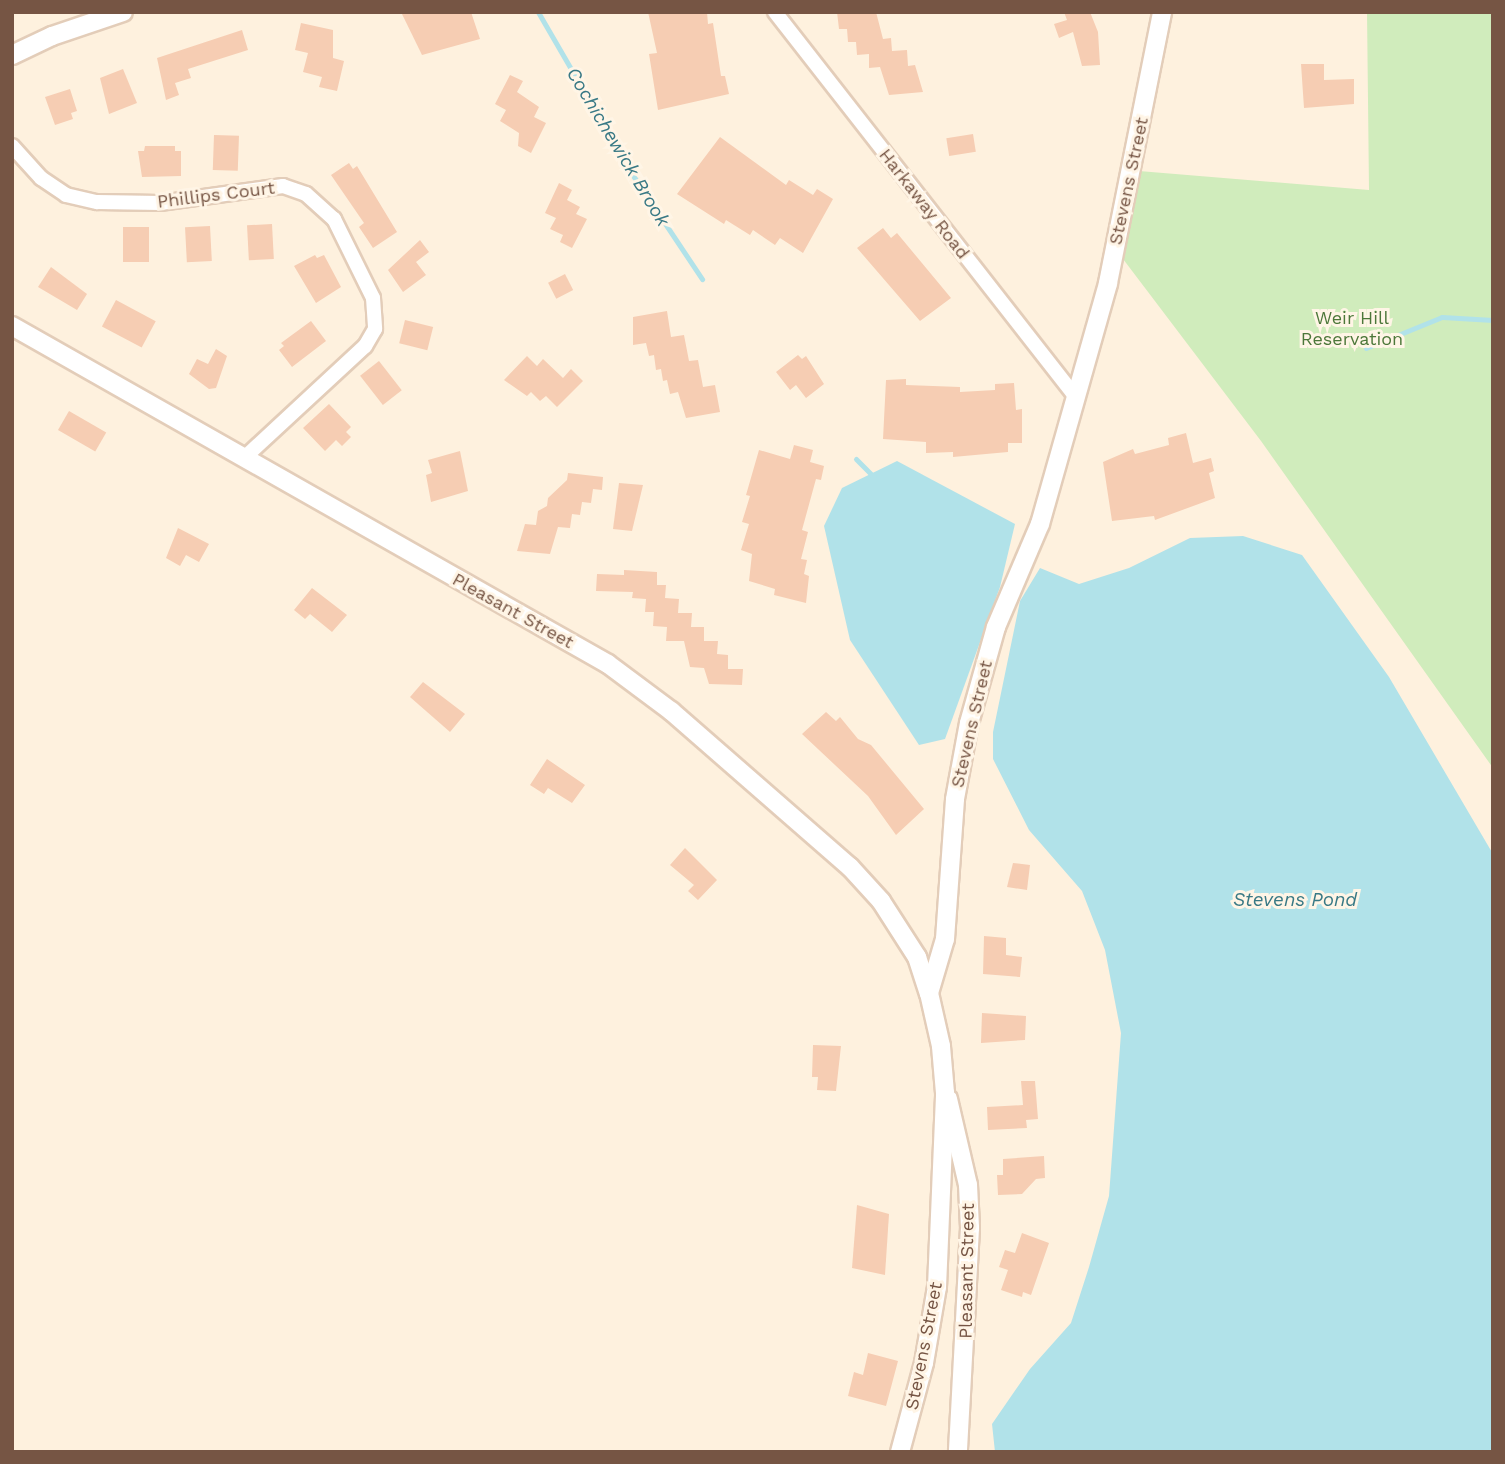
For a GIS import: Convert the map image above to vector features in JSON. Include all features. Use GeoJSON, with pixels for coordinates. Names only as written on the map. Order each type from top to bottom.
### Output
{"type":"FeatureCollection","features":[{"type":"Feature","properties":{"kind":"street"},"geometry":{"type":"LineString","coordinates":[[12,55],[51,36],[123,12]]}},
{"type":"Feature","properties":{"kind":"street","name":"Harkaway Road"},"geometry":{"type":"LineString","coordinates":[[775,12],[1075,396]]}},
{"type":"Feature","properties":{"kind":"street","name":"Stevens Street"},"geometry":{"type":"LineString","coordinates":[[900,1452],[924,1363],[937,1287],[945,1093],[941,1046],[929,993],[945,939],[955,799],[969,723],[996,627],[1040,524],[1108,283],[1162,12]]}},
{"type":"Feature","properties":{"kind":"street","name":"Phillips Court"},"geometry":{"type":"LineString","coordinates":[[12,146],[41,178],[66,194],[97,202],[160,203],[283,186],[306,194],[334,219],[373,298],[375,329],[365,346],[243,459]]}},
{"type":"Feature","properties":{"kind":"street","name":"Pleasant Street"},"geometry":{"type":"LineString","coordinates":[[12,326],[608,664],[671,711],[850,867],[881,901],[912,948],[929,993]]}},
{"type":"Feature","properties":{"kind":"street","name":"Pleasant Street"},"geometry":{"type":"LineString","coordinates":[[945,1093],[960,1138],[970,1228],[958,1452]]}},
{"type":"Feature","properties":{"kind":"green space","name":"Weir Hill Reservation"},"geometry":{"type":"Polygon","coordinates":[[[1367,12],[1493,12],[1493,768],[1261,441],[1120,255],[1139,171],[1369,190],[1367,12]]]}},
{"type":"Feature","properties":{"kind":"water"},"geometry":{"type":"Polygon","coordinates":[[[897,461],[1015,524],[1000,587],[945,739],[919,745],[850,640],[824,526],[842,488],[897,461]]]}},
{"type":"Feature","properties":{"kind":"water","name":"Stevens Pond"},"geometry":{"type":"Polygon","coordinates":[[[1243,536],[1302,555],[1389,677],[1493,854],[1493,1452],[995,1452],[992,1424],[1030,1369],[1071,1323],[1089,1267],[1109,1196],[1121,1033],[1105,950],[1082,891],[1029,830],[993,759],[993,732],[1020,601],[1040,568],[1079,584],[1129,568],[1190,538],[1243,536]]]}},
{"type":"Feature","properties":{"kind":"building"},"geometry":{"type":"Polygon","coordinates":[[[401,12],[471,12],[480,39],[422,55],[401,12]]]}},
{"type":"Feature","properties":{"kind":"building"},"geometry":{"type":"Polygon","coordinates":[[[648,12],[707,12],[708,24],[713,23],[721,76],[725,76],[729,94],[658,110],[649,54],[657,53],[648,12]]]}},
{"type":"Feature","properties":{"kind":"building"},"geometry":{"type":"Polygon","coordinates":[[[837,12],[876,12],[883,39],[891,38],[892,51],[907,50],[908,66],[915,65],[923,92],[889,95],[880,67],[869,68],[869,54],[857,55],[856,42],[848,42],[847,29],[839,29],[837,12]]]}},
{"type":"Feature","properties":{"kind":"building"},"geometry":{"type":"Polygon","coordinates":[[[1064,12],[1090,12],[1098,32],[1100,65],[1082,66],[1073,32],[1059,38],[1054,24],[1067,20],[1064,12]]]}},
{"type":"Feature","properties":{"kind":"building"},"geometry":{"type":"Polygon","coordinates":[[[301,23],[333,30],[333,58],[344,61],[337,91],[319,87],[322,77],[303,72],[308,53],[295,50],[301,23]]]}},
{"type":"Feature","properties":{"kind":"building"},"geometry":{"type":"Polygon","coordinates":[[[242,30],[248,50],[188,69],[191,78],[175,83],[179,95],[166,100],[157,58],[242,30]]]}},
{"type":"Feature","properties":{"kind":"building"},"geometry":{"type":"Polygon","coordinates":[[[1301,64],[1324,64],[1324,80],[1354,79],[1354,104],[1304,108],[1301,64]]]}},
{"type":"Feature","properties":{"kind":"building"},"geometry":{"type":"Polygon","coordinates":[[[123,69],[137,103],[109,114],[100,78],[123,69]]]}},
{"type":"Feature","properties":{"kind":"building"},"geometry":{"type":"Polygon","coordinates":[[[510,75],[523,81],[517,92],[539,107],[534,117],[546,123],[531,153],[518,146],[519,133],[500,121],[506,110],[495,104],[510,75]]]}},
{"type":"Feature","properties":{"kind":"building"},"geometry":{"type":"Polygon","coordinates":[[[70,89],[77,111],[71,113],[73,119],[55,125],[45,97],[70,89]]]}},
{"type":"Feature","properties":{"kind":"building"},"geometry":{"type":"Polygon","coordinates":[[[973,134],[976,152],[949,156],[946,138],[973,134]]]}},
{"type":"Feature","properties":{"kind":"building"},"geometry":{"type":"Polygon","coordinates":[[[214,135],[239,136],[238,171],[213,170],[214,135]]]}},
{"type":"Feature","properties":{"kind":"building"},"geometry":{"type":"Polygon","coordinates":[[[720,137],[786,185],[789,180],[813,195],[817,189],[833,199],[803,253],[780,238],[775,245],[753,230],[750,235],[726,220],[724,224],[677,194],[720,137]]]}},
{"type":"Feature","properties":{"kind":"building"},"geometry":{"type":"Polygon","coordinates":[[[145,146],[175,146],[175,151],[181,151],[181,176],[142,177],[138,151],[144,151],[145,146]]]}},
{"type":"Feature","properties":{"kind":"building"},"geometry":{"type":"Polygon","coordinates":[[[349,163],[353,169],[357,166],[397,232],[373,248],[359,227],[364,223],[331,175],[349,163]]]}},
{"type":"Feature","properties":{"kind":"building"},"geometry":{"type":"Polygon","coordinates":[[[559,183],[572,190],[567,200],[580,207],[576,214],[587,219],[572,248],[560,242],[563,235],[550,229],[556,218],[545,213],[559,183]]]}},
{"type":"Feature","properties":{"kind":"building"},"geometry":{"type":"Polygon","coordinates":[[[272,224],[274,259],[249,260],[247,225],[272,224]]]}},
{"type":"Feature","properties":{"kind":"building"},"geometry":{"type":"Polygon","coordinates":[[[210,226],[212,261],[187,262],[185,227],[210,226]]]}},
{"type":"Feature","properties":{"kind":"building"},"geometry":{"type":"Polygon","coordinates":[[[123,227],[149,227],[149,262],[123,262],[123,227]]]}},
{"type":"Feature","properties":{"kind":"building"},"geometry":{"type":"Polygon","coordinates":[[[883,228],[891,238],[897,233],[951,298],[920,321],[857,248],[883,228]]]}},
{"type":"Feature","properties":{"kind":"building"},"geometry":{"type":"Polygon","coordinates":[[[420,240],[429,252],[416,262],[426,275],[403,292],[388,270],[420,240]]]}},
{"type":"Feature","properties":{"kind":"building"},"geometry":{"type":"Polygon","coordinates":[[[315,255],[317,258],[324,255],[341,287],[316,303],[294,266],[315,255]]]}},
{"type":"Feature","properties":{"kind":"building"},"geometry":{"type":"Polygon","coordinates":[[[51,267],[87,294],[77,310],[38,287],[51,267]]]}},
{"type":"Feature","properties":{"kind":"building"},"geometry":{"type":"Polygon","coordinates":[[[565,274],[573,290],[556,299],[548,283],[565,274]]]}},
{"type":"Feature","properties":{"kind":"building"},"geometry":{"type":"Polygon","coordinates":[[[116,300],[156,321],[142,348],[102,326],[116,300]]]}},
{"type":"Feature","properties":{"kind":"building"},"geometry":{"type":"Polygon","coordinates":[[[667,311],[671,337],[684,335],[689,361],[698,360],[703,387],[715,385],[720,412],[686,418],[678,392],[670,394],[667,380],[663,381],[661,369],[656,370],[654,355],[649,356],[646,343],[633,345],[633,317],[667,311]]]}},
{"type":"Feature","properties":{"kind":"building"},"geometry":{"type":"Polygon","coordinates":[[[405,320],[433,327],[427,350],[399,343],[405,320]]]}},
{"type":"Feature","properties":{"kind":"building"},"geometry":{"type":"Polygon","coordinates":[[[311,321],[326,341],[292,367],[279,350],[284,346],[281,343],[311,321]]]}},
{"type":"Feature","properties":{"kind":"building"},"geometry":{"type":"Polygon","coordinates":[[[216,349],[227,356],[216,388],[209,389],[189,374],[197,359],[208,364],[216,349]]]}},
{"type":"Feature","properties":{"kind":"building"},"geometry":{"type":"Polygon","coordinates":[[[798,355],[802,359],[806,356],[824,384],[806,398],[796,385],[790,390],[776,372],[798,355]]]}},
{"type":"Feature","properties":{"kind":"building"},"geometry":{"type":"Polygon","coordinates":[[[527,356],[537,366],[543,359],[563,378],[571,369],[583,381],[557,407],[546,396],[540,401],[531,392],[527,396],[504,380],[527,356]]]}},
{"type":"Feature","properties":{"kind":"building"},"geometry":{"type":"Polygon","coordinates":[[[379,361],[402,390],[383,405],[360,376],[379,361]]]}},
{"type":"Feature","properties":{"kind":"building"},"geometry":{"type":"Polygon","coordinates":[[[906,379],[906,385],[960,387],[960,392],[995,390],[995,384],[1014,383],[1016,410],[1022,409],[1022,443],[1008,443],[1008,452],[953,457],[953,452],[926,453],[926,442],[883,439],[886,380],[906,379]]]}},
{"type":"Feature","properties":{"kind":"building"},"geometry":{"type":"Polygon","coordinates":[[[329,404],[351,427],[346,432],[351,437],[342,446],[336,440],[325,451],[303,428],[329,404]]]}},
{"type":"Feature","properties":{"kind":"building"},"geometry":{"type":"Polygon","coordinates":[[[69,411],[106,432],[95,452],[58,430],[69,411]]]}},
{"type":"Feature","properties":{"kind":"building"},"geometry":{"type":"Polygon","coordinates":[[[1186,433],[1193,463],[1211,458],[1214,471],[1209,473],[1215,498],[1155,520],[1154,516],[1112,521],[1103,462],[1133,449],[1135,454],[1169,445],[1168,438],[1186,433]]]}},
{"type":"Feature","properties":{"kind":"building"},"geometry":{"type":"Polygon","coordinates":[[[794,445],[813,450],[810,462],[824,466],[821,480],[816,479],[802,530],[808,532],[801,559],[807,560],[804,574],[809,576],[806,603],[774,595],[775,589],[749,581],[752,554],[741,550],[749,524],[742,522],[750,496],[746,495],[759,450],[790,459],[794,445]]]}},
{"type":"Feature","properties":{"kind":"building"},"geometry":{"type":"Polygon","coordinates":[[[460,451],[468,491],[431,502],[426,475],[432,473],[428,460],[460,451]]]}},
{"type":"Feature","properties":{"kind":"building"},"geometry":{"type":"Polygon","coordinates":[[[568,473],[603,477],[602,490],[593,489],[591,503],[582,502],[580,515],[572,514],[570,528],[558,527],[550,554],[517,551],[525,524],[536,525],[538,511],[547,506],[548,498],[567,480],[568,473]]]}},
{"type":"Feature","properties":{"kind":"building"},"geometry":{"type":"Polygon","coordinates":[[[619,483],[643,485],[632,531],[613,529],[619,483]]]}},
{"type":"Feature","properties":{"kind":"building"},"geometry":{"type":"Polygon","coordinates":[[[178,528],[209,544],[199,562],[186,555],[180,566],[166,558],[178,528]]]}},
{"type":"Feature","properties":{"kind":"building"},"geometry":{"type":"Polygon","coordinates":[[[624,570],[657,572],[657,585],[666,585],[665,598],[679,599],[678,613],[692,613],[691,627],[704,627],[704,641],[718,641],[717,654],[728,655],[728,669],[743,669],[742,685],[709,684],[704,668],[690,667],[684,641],[666,641],[667,627],[653,626],[654,612],[645,612],[646,599],[632,598],[633,592],[596,591],[597,574],[624,575],[624,570]]]}},
{"type":"Feature","properties":{"kind":"building"},"geometry":{"type":"Polygon","coordinates":[[[312,588],[347,615],[332,632],[310,614],[305,619],[294,610],[312,588]]]}},
{"type":"Feature","properties":{"kind":"building"},"geometry":{"type":"Polygon","coordinates":[[[423,682],[465,714],[450,732],[410,697],[423,682]]]}},
{"type":"Feature","properties":{"kind":"building"},"geometry":{"type":"Polygon","coordinates":[[[826,712],[836,721],[840,717],[858,739],[871,745],[924,809],[896,835],[868,796],[802,734],[826,712]]]}},
{"type":"Feature","properties":{"kind":"building"},"geometry":{"type":"Polygon","coordinates":[[[547,759],[585,785],[572,803],[548,788],[544,794],[530,785],[547,759]]]}},
{"type":"Feature","properties":{"kind":"building"},"geometry":{"type":"Polygon","coordinates":[[[685,848],[717,880],[698,900],[688,891],[694,885],[670,865],[685,848]]]}},
{"type":"Feature","properties":{"kind":"building"},"geometry":{"type":"Polygon","coordinates":[[[1013,863],[1030,865],[1027,890],[1007,887],[1013,863]]]}},
{"type":"Feature","properties":{"kind":"building"},"geometry":{"type":"Polygon","coordinates":[[[984,936],[1006,938],[1006,955],[1022,957],[1020,977],[983,974],[984,936]]]}},
{"type":"Feature","properties":{"kind":"building"},"geometry":{"type":"Polygon","coordinates":[[[982,1013],[1026,1016],[1025,1040],[981,1043],[982,1013]]]}},
{"type":"Feature","properties":{"kind":"building"},"geometry":{"type":"Polygon","coordinates":[[[813,1045],[841,1046],[836,1091],[817,1090],[818,1077],[812,1077],[813,1045]]]}},
{"type":"Feature","properties":{"kind":"building"},"geometry":{"type":"Polygon","coordinates":[[[1021,1081],[1035,1081],[1038,1119],[1026,1120],[1027,1128],[988,1130],[987,1107],[1023,1105],[1021,1081]]]}},
{"type":"Feature","properties":{"kind":"building"},"geometry":{"type":"Polygon","coordinates":[[[1044,1156],[1045,1178],[1036,1179],[1022,1194],[998,1195],[997,1175],[1003,1175],[1003,1159],[1044,1156]]]}},
{"type":"Feature","properties":{"kind":"building"},"geometry":{"type":"Polygon","coordinates":[[[857,1205],[889,1214],[885,1275],[852,1268],[857,1205]]]}},
{"type":"Feature","properties":{"kind":"building"},"geometry":{"type":"Polygon","coordinates":[[[1022,1233],[1049,1243],[1031,1295],[1023,1292],[1022,1297],[1001,1290],[1008,1270],[999,1267],[1005,1250],[1015,1253],[1022,1233]]]}},
{"type":"Feature","properties":{"kind":"building"},"geometry":{"type":"Polygon","coordinates":[[[868,1353],[898,1361],[886,1406],[848,1396],[854,1372],[863,1375],[868,1353]]]}},
{"type":"Feature","properties":{"kind":"waterway","name":"Cochichewick Brook"},"geometry":{"type":"LineString","coordinates":[[538,12],[630,171],[702,279]]}},
{"type":"Feature","properties":{"kind":"waterway"},"geometry":{"type":"LineString","coordinates":[[1366,348],[1442,317],[1493,320]]}},
{"type":"Feature","properties":{"kind":"waterway"},"geometry":{"type":"LineString","coordinates":[[856,459],[874,477]]}}]}
